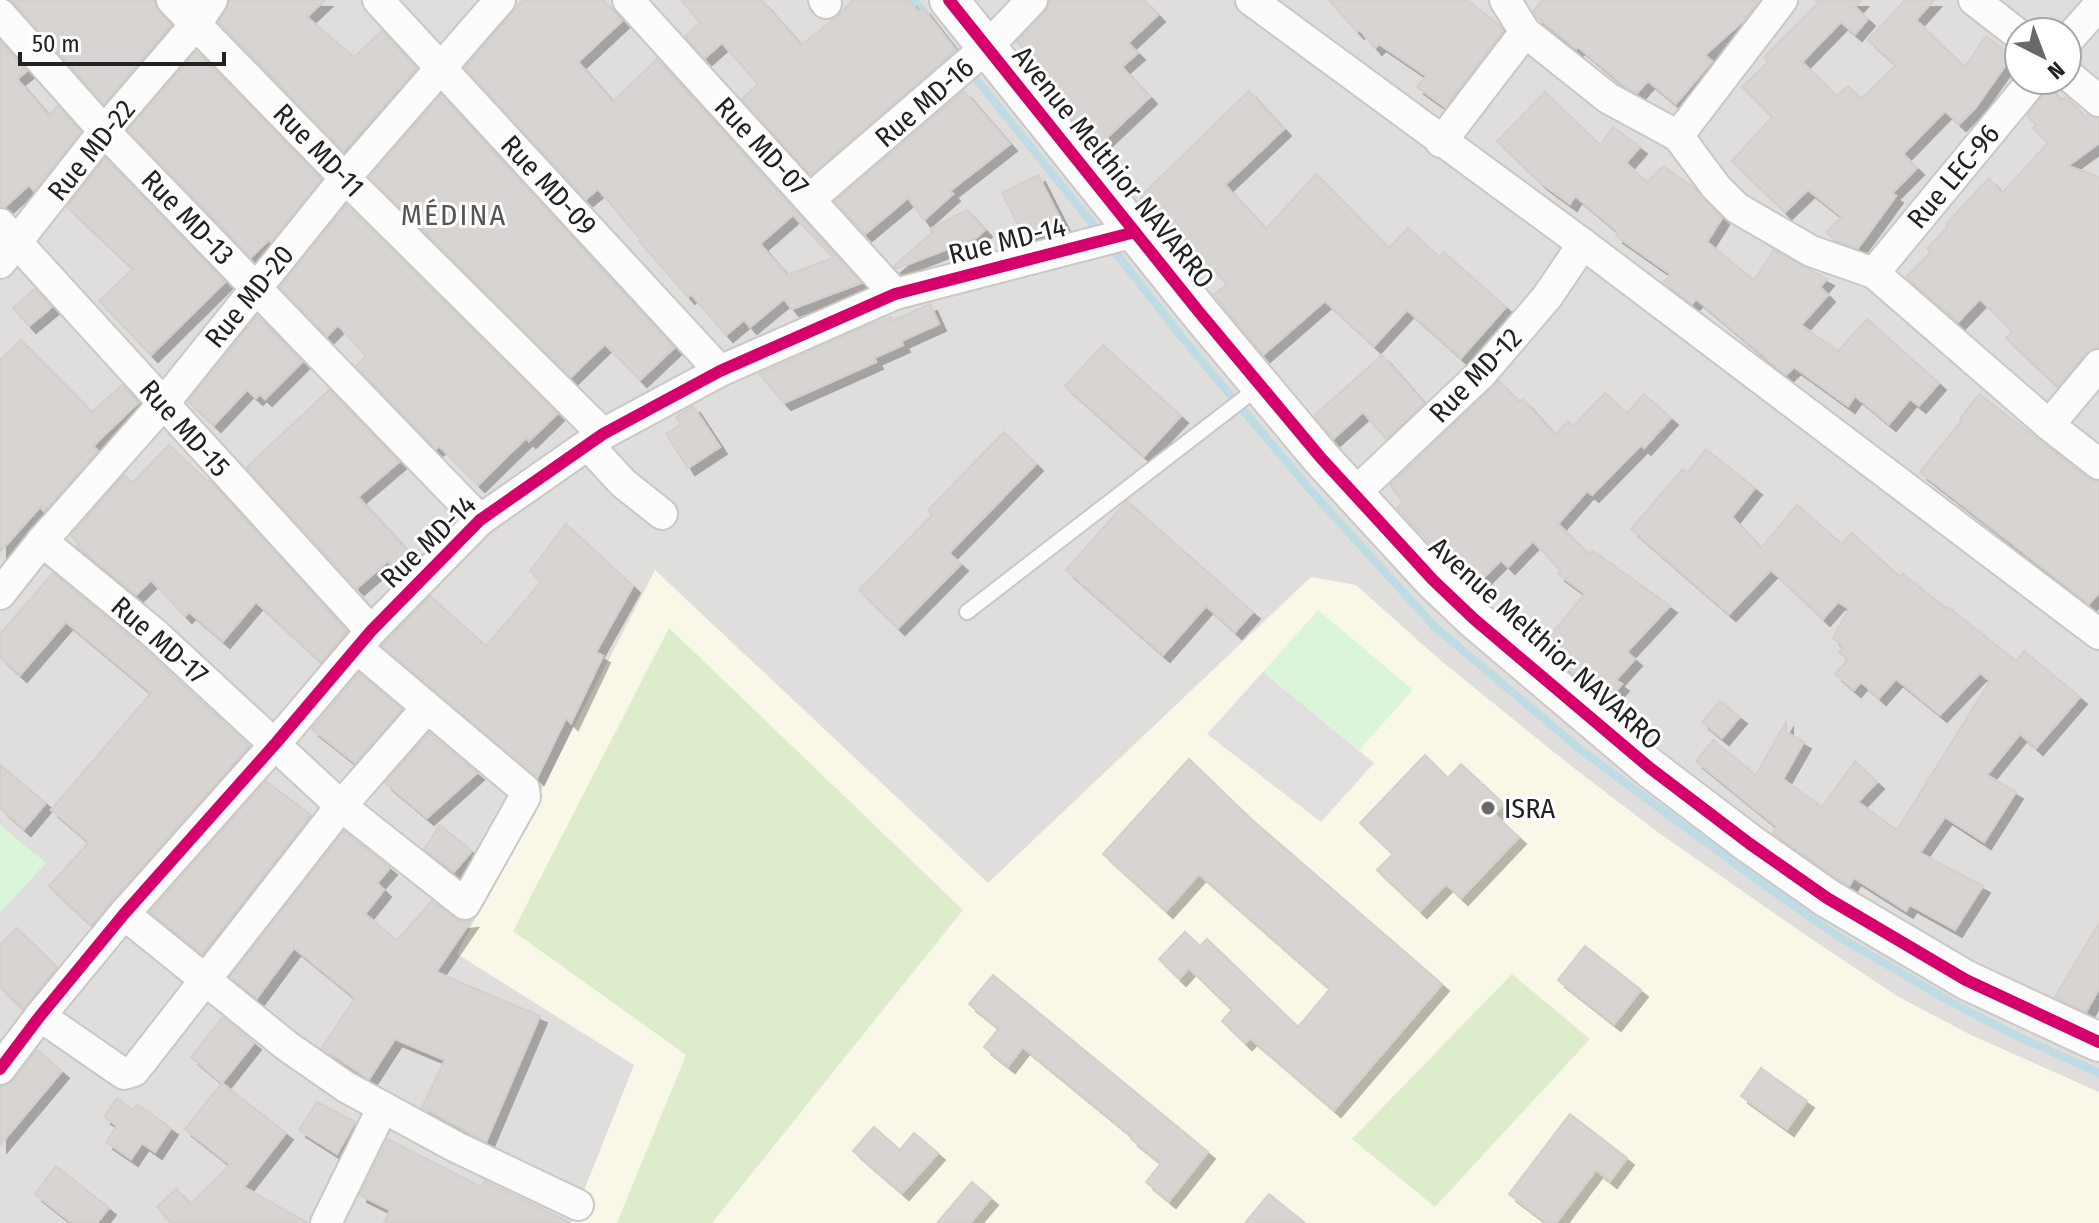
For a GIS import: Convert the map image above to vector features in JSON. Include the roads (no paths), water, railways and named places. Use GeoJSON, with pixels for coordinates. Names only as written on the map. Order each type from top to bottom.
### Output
{"type":"FeatureCollection","features":[{"type":"Feature","properties":{"kind":"street","name":"Rue MD-11"},"geometry":{"type":"LineString","coordinates":[[172,0],[204,12],[345,178],[595,440],[623,483],[662,514]]}},
{"type":"Feature","properties":{"kind":"street","name":"Rue MD-09"},"geometry":{"type":"LineString","coordinates":[[378,0],[720,371]]}},
{"type":"Feature","properties":{"kind":"street","name":"Rue MD-20"},"geometry":{"type":"LineString","coordinates":[[3,582],[163,404],[345,178],[500,0]]}},
{"type":"Feature","properties":{"kind":"street","name":"Rue MD-07"},"geometry":{"type":"LineString","coordinates":[[628,0],[895,294]]}},
{"type":"Feature","properties":{"kind":"street","name":"Avenue Melthior NAVARRO"},"geometry":{"type":"LineString","coordinates":[[949,0],[1260,386],[1354,494],[1433,580],[1474,619],[1650,768],[1827,898],[1966,980],[2099,1042]]}},
{"type":"Feature","properties":{"kind":"street","name":"Rue MD-16"},"geometry":{"type":"LineString","coordinates":[[810,199],[987,47],[1032,0]]}},
{"type":"Feature","properties":{"kind":"street"},"geometry":{"type":"LineString","coordinates":[[1505,0],[1525,32],[1608,98],[1678,136],[1701,170],[1737,208],[1811,251],[1874,273],[2049,425],[2099,464]]}},
{"type":"Feature","properties":{"kind":"street"},"geometry":{"type":"LineString","coordinates":[[1678,136],[1782,0]]}},
{"type":"Feature","properties":{"kind":"street"},"geometry":{"type":"LineString","coordinates":[[1974,0],[2003,23]]}},
{"type":"Feature","properties":{"kind":"street"},"geometry":{"type":"LineString","coordinates":[[1263,4],[1441,142],[1583,244],[2099,634]]}},
{"type":"Feature","properties":{"kind":"street"},"geometry":{"type":"LineString","coordinates":[[2083,23],[2099,5]]}},
{"type":"Feature","properties":{"kind":"street","name":"Rue MD-22"},"geometry":{"type":"LineString","coordinates":[[6,243],[204,12]]}},
{"type":"Feature","properties":{"kind":"street","name":"Rue MD-13"},"geometry":{"type":"LineString","coordinates":[[0,14],[104,131],[480,520]]}},
{"type":"Feature","properties":{"kind":"street"},"geometry":{"type":"LineString","coordinates":[[1441,142],[1525,32]]}},
{"type":"Feature","properties":{"kind":"street"},"geometry":{"type":"LineString","coordinates":[[2083,88],[2099,101]]}},
{"type":"Feature","properties":{"kind":"street","name":"Rue LEC-96"},"geometry":{"type":"LineString","coordinates":[[1874,273],[2020,96]]}},
{"type":"Feature","properties":{"kind":"street","name":"Rue MD-14"},"geometry":{"type":"LineString","coordinates":[[5,1050],[40,1016],[124,914],[364,639],[480,520],[595,440],[720,371],[895,294],[1135,232]]}},
{"type":"Feature","properties":{"kind":"street","name":"Rue MD-15"},"geometry":{"type":"LineString","coordinates":[[6,243],[163,404],[426,709]]}},
{"type":"Feature","properties":{"kind":"street","name":"Rue MD-12"},"geometry":{"type":"LineString","coordinates":[[1354,494],[1482,373],[1547,297],[1583,244]]}},
{"type":"Feature","properties":{"kind":"street"},"geometry":{"type":"LineString","coordinates":[[2049,425],[2099,365]]}},
{"type":"Feature","properties":{"kind":"street","name":"Rue MD-17"},"geometry":{"type":"LineString","coordinates":[[42,541],[154,633],[341,806],[465,904],[525,797],[524,789],[426,709]]}},
{"type":"Feature","properties":{"kind":"street"},"geometry":{"type":"LineString","coordinates":[[40,1016],[124,1074],[130,1074],[341,806],[426,709]]}},
{"type":"Feature","properties":{"kind":"street"},"geometry":{"type":"LineString","coordinates":[[124,914],[287,1046],[346,1087],[456,1147],[578,1205]]}},
{"type":"Feature","properties":{"kind":"street"},"geometry":{"type":"LineString","coordinates":[[333,1221],[383,1107]]}},
{"type":"Feature","properties":{"kind":"lane"},"geometry":{"type":"LineString","coordinates":[[967,612],[1260,386]]}},
{"type":"Feature","properties":{"kind":"waterway"},"geometry":{"type":"LineString","coordinates":[[914,0],[928,18]]}},
{"type":"Feature","properties":{"kind":"waterway"},"geometry":{"type":"LineString","coordinates":[[948,44],[1100,233]]}},
{"type":"Feature","properties":{"kind":"waterway"},"geometry":{"type":"LineString","coordinates":[[1111,247],[1184,340],[1312,492],[1435,627],[1581,750],[1836,935],[1949,1001],[2099,1073]]}},
{"type":"Feature","properties":{"kind":"place","name":"ISRA"},"geometry":{"type":"Point","coordinates":[1488,808]}},
{"type":"Feature","properties":{"kind":"district","name":"MÉDINA"},"geometry":{"type":"Point","coordinates":[454,215]}}]}
